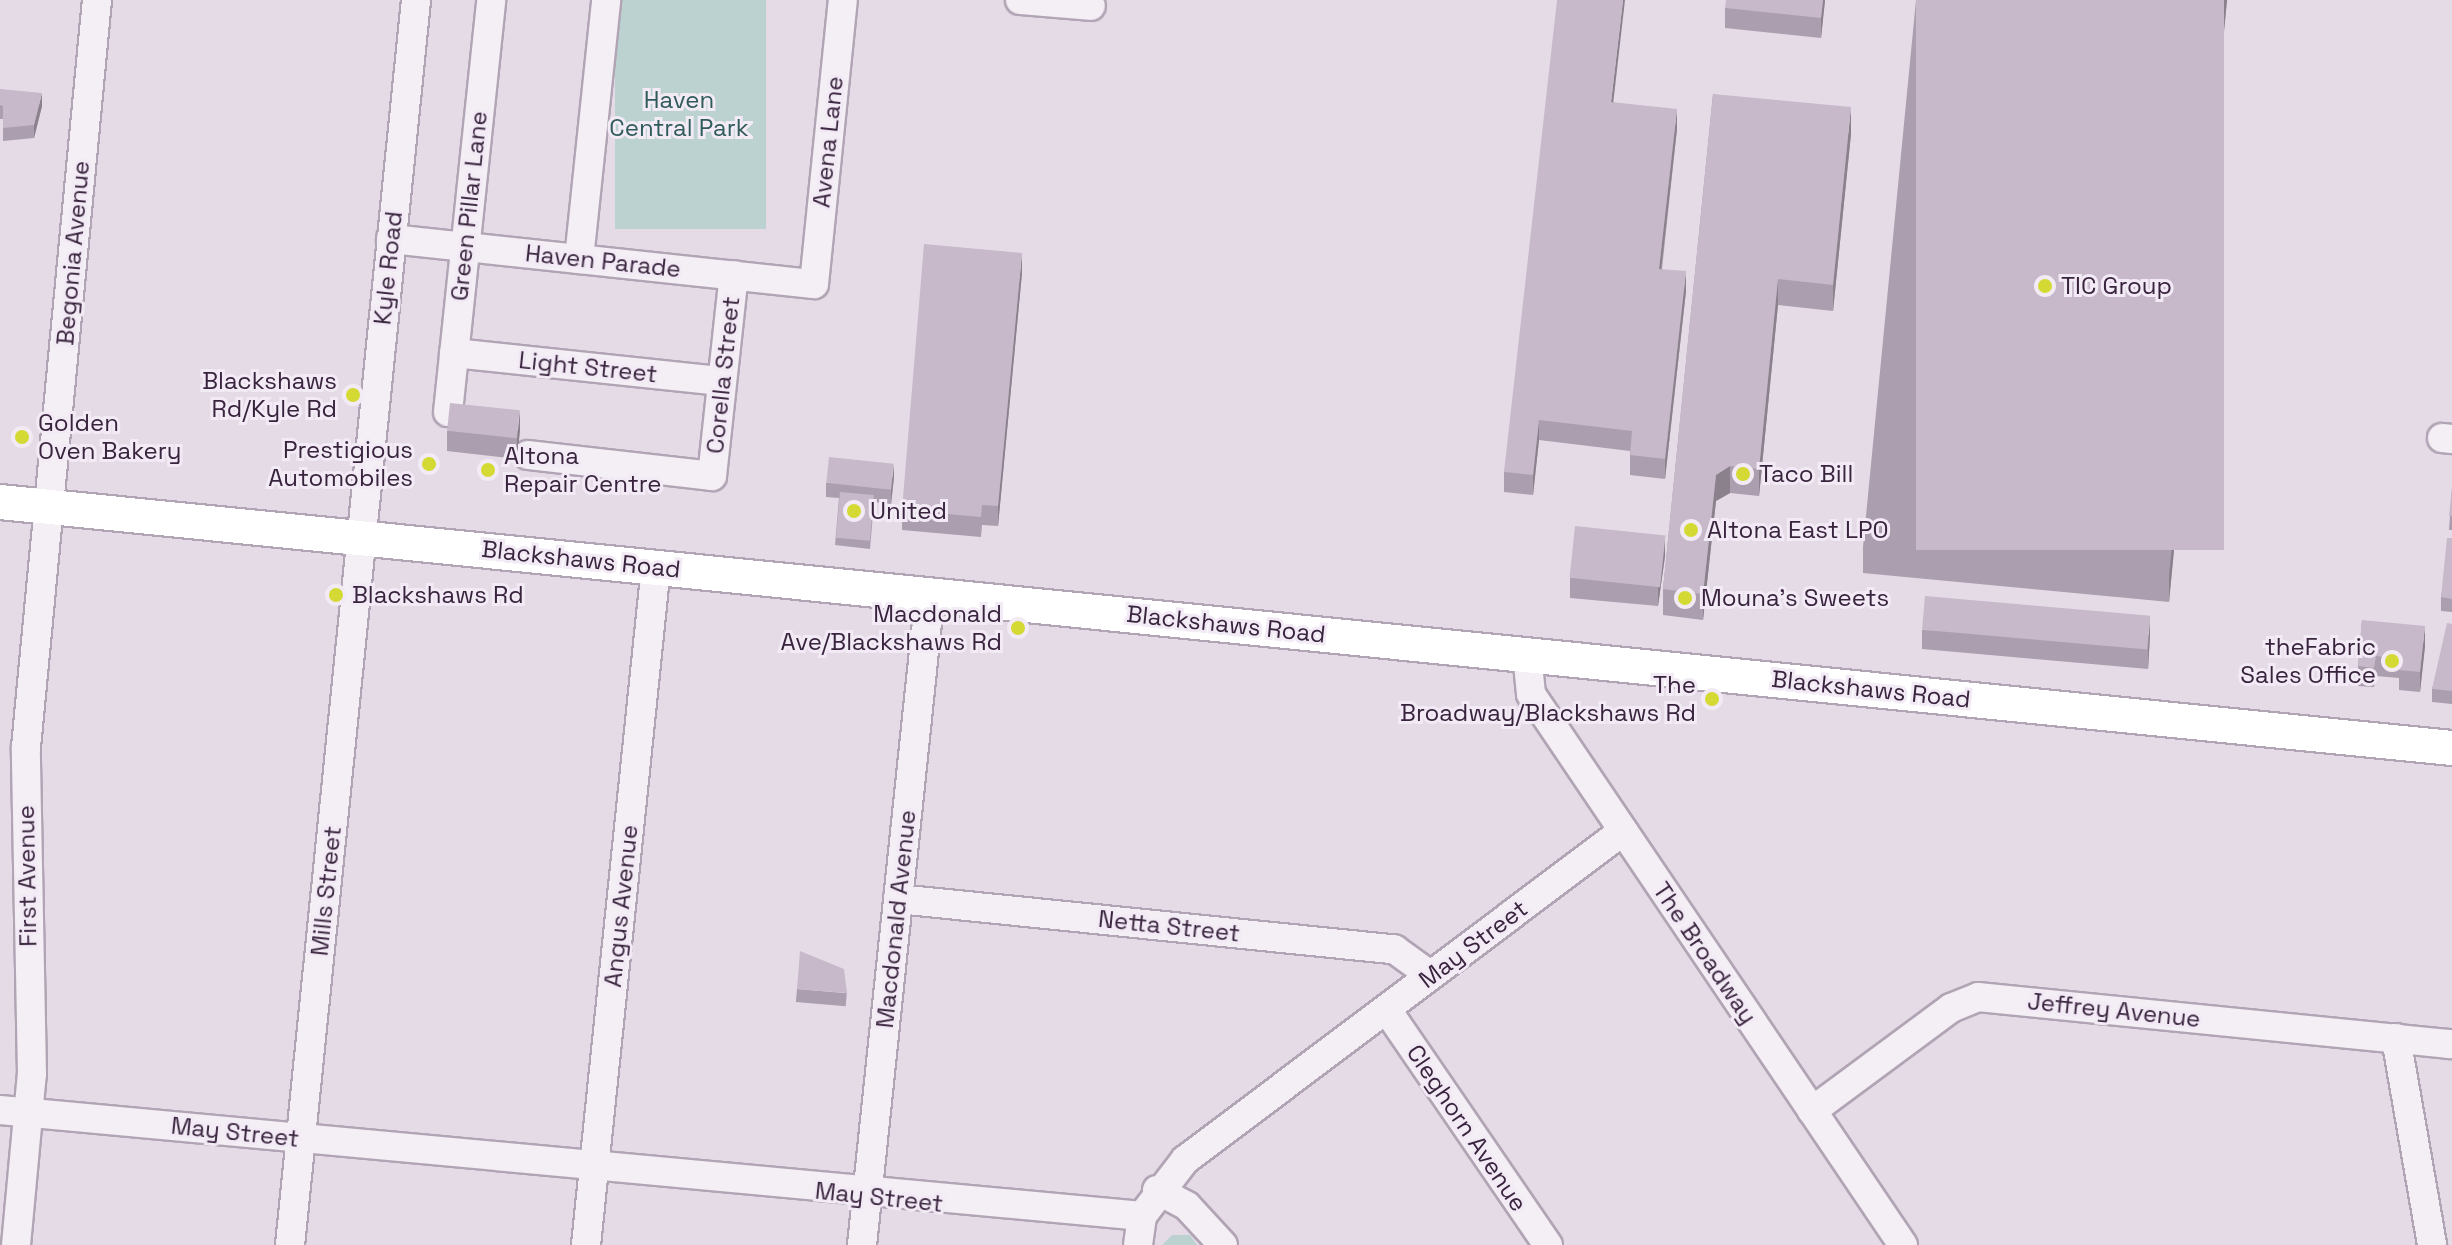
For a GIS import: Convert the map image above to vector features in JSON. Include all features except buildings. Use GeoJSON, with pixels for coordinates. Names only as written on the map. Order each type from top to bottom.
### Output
{"type":"FeatureCollection","features":[{"type":"Feature","properties":{"kind":"main road","name":"Blackshaws Road"},"geometry":{"type":"LineString","coordinates":[[0,502],[2452,748]]}},
{"type":"Feature","properties":{"kind":"street","name":"Begonia Avenue"},"geometry":{"type":"LineString","coordinates":[[49,507],[97,0]]}},
{"type":"Feature","properties":{"kind":"street","name":"Kyle Road"},"geometry":{"type":"LineString","coordinates":[[360,536],[416,0]]}},
{"type":"Feature","properties":{"kind":"street","name":"Green Pillar Lane"},"geometry":{"type":"LineString","coordinates":[[448,412],[491,0]]}},
{"type":"Feature","properties":{"kind":"street"},"geometry":{"type":"LineString","coordinates":[[579,259],[606,0]]}},
{"type":"Feature","properties":{"kind":"street","name":"Avena Lane"},"geometry":{"type":"LineString","coordinates":[[814,284],[843,0]]}},
{"type":"Feature","properties":{"kind":"street"},"geometry":{"type":"LineString","coordinates":[[1020,0],[1091,6]]}},
{"type":"Feature","properties":{"kind":"street","name":"Haven Parade"},"geometry":{"type":"LineString","coordinates":[[391,239],[814,284]]}},
{"type":"Feature","properties":{"kind":"street","name":"Corella Street"},"geometry":{"type":"LineString","coordinates":[[528,455],[712,476],[734,275]]}},
{"type":"Feature","properties":{"kind":"street","name":"Light Street"},"geometry":{"type":"LineString","coordinates":[[454,353],[722,381]]}},
{"type":"Feature","properties":{"kind":"street","name":"First Avenue"},"geometry":{"type":"LineString","coordinates":[[16,1245],[30,1113],[26,747],[49,507]]}},
{"type":"Feature","properties":{"kind":"street","name":"Mills Street"},"geometry":{"type":"LineString","coordinates":[[290,1245],[360,536]]}},
{"type":"Feature","properties":{"kind":"street","name":"Angus Avenue"},"geometry":{"type":"LineString","coordinates":[[586,1245],[656,566]]}},
{"type":"Feature","properties":{"kind":"street","name":"Macdonald Avenue"},"geometry":{"type":"LineString","coordinates":[[862,1245],[930,594]]}},
{"type":"Feature","properties":{"kind":"street","name":"The Broadway"},"geometry":{"type":"LineString","coordinates":[[1527,654],[1531,694],[1903,1245]]}},
{"type":"Feature","properties":{"kind":"street","name":"May Street"},"geometry":{"type":"LineString","coordinates":[[0,1110],[867,1196],[1142,1216],[1157,1190],[1185,1160],[1623,831]]}},
{"type":"Feature","properties":{"kind":"street","name":"Netta Street"},"geometry":{"type":"LineString","coordinates":[[898,899],[1394,949],[1430,975]]}},
{"type":"Feature","properties":{"kind":"street","name":"Jeffrey Avenue"},"geometry":{"type":"LineString","coordinates":[[1812,1111],[1951,1008],[1978,997],[2452,1044]]}},
{"type":"Feature","properties":{"kind":"street","name":"Cleghorn Avenue"},"geometry":{"type":"LineString","coordinates":[[1387,1010],[1548,1245]]}},
{"type":"Feature","properties":{"kind":"street"},"geometry":{"type":"LineString","coordinates":[[2396,1038],[2432,1245]]}},
{"type":"Feature","properties":{"kind":"street"},"geometry":{"type":"LineString","coordinates":[[1157,1190],[1187,1206],[1223,1245]]}},
{"type":"Feature","properties":{"kind":"street"},"geometry":{"type":"LineString","coordinates":[[1138,1245],[1142,1216]]}},
{"type":"Feature","properties":{"kind":"green space","name":"Haven Central Park"},"geometry":{"type":"Polygon","coordinates":[[[615,0],[766,0],[766,229],[615,229],[615,0]]]}},
{"type":"Feature","properties":{"kind":"green space"},"geometry":{"type":"Polygon","coordinates":[[[1172,1235],[1190,1235],[1197,1245],[1162,1245],[1172,1235]]]}},
{"type":"Feature","properties":{"kind":"place","name":"TIC Group"},"geometry":{"type":"Point","coordinates":[2045,286]}},
{"type":"Feature","properties":{"kind":"place","name":"Blackshaws Rd/Kyle Rd"},"geometry":{"type":"Point","coordinates":[353,395]}},
{"type":"Feature","properties":{"kind":"place","name":"Golden Oven Bakery"},"geometry":{"type":"Point","coordinates":[22,437]}},
{"type":"Feature","properties":{"kind":"place","name":"Prestigious Automobiles"},"geometry":{"type":"Point","coordinates":[429,464]}},
{"type":"Feature","properties":{"kind":"place","name":"Altona Repair Centre"},"geometry":{"type":"Point","coordinates":[488,470]}},
{"type":"Feature","properties":{"kind":"place","name":"Taco Bill"},"geometry":{"type":"Point","coordinates":[1743,474]}},
{"type":"Feature","properties":{"kind":"place","name":"United"},"geometry":{"type":"Point","coordinates":[854,511]}},
{"type":"Feature","properties":{"kind":"place","name":"Altona East LPO"},"geometry":{"type":"Point","coordinates":[1691,530]}},
{"type":"Feature","properties":{"kind":"place","name":"Blackshaws Rd"},"geometry":{"type":"Point","coordinates":[336,595]}},
{"type":"Feature","properties":{"kind":"place","name":"Mouna’s Sweets"},"geometry":{"type":"Point","coordinates":[1685,598]}},
{"type":"Feature","properties":{"kind":"place","name":"Macdonald Ave/Blackshaws Rd"},"geometry":{"type":"Point","coordinates":[1018,628]}},
{"type":"Feature","properties":{"kind":"place","name":"theFabric Sales Office"},"geometry":{"type":"Point","coordinates":[2392,661]}},
{"type":"Feature","properties":{"kind":"place","name":"The Broadway/Blackshaws Rd"},"geometry":{"type":"Point","coordinates":[1712,699]}}]}
